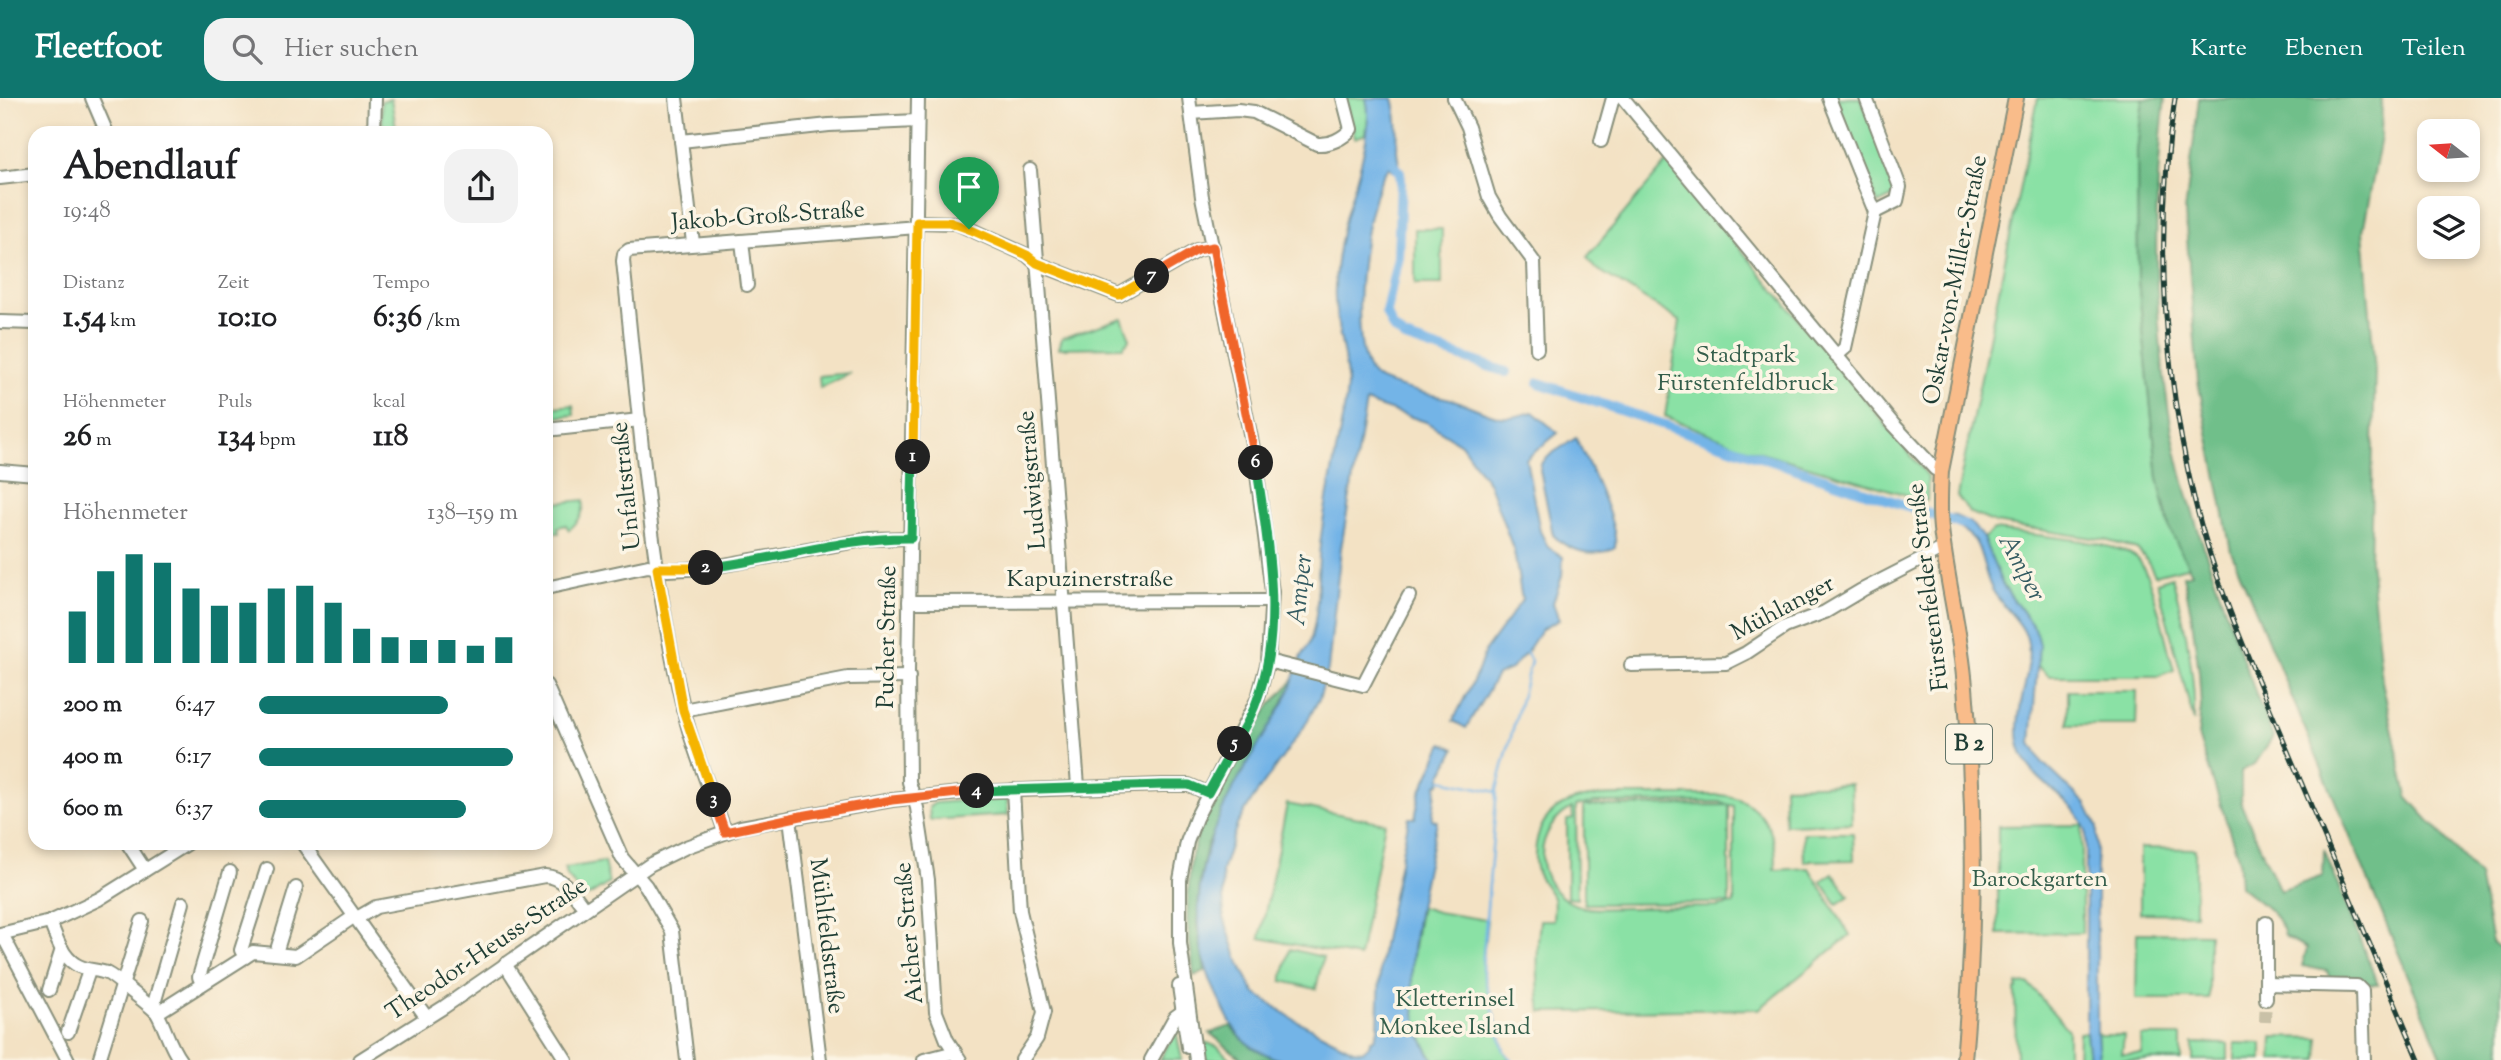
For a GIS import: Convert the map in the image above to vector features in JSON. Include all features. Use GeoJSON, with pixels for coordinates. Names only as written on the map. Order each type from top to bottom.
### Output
{"type":"FeatureCollection","features":[{"type":"Feature","properties":{"kind":"main road","name":"Oskar-von-Miller-Straße"},"geometry":{"type":"LineString","coordinates":[[1941,471],[2016,98]]}},
{"type":"Feature","properties":{"kind":"main road","name":"Fürstenfelder Straße"},"geometry":{"type":"LineString","coordinates":[[1941,471],[1941,530],[1955,604],[1965,686],[1972,821],[1972,959],[1964,1060]]}},
{"type":"Feature","properties":{"kind":"street"},"geometry":{"type":"LineString","coordinates":[[93,98],[104,126]]}},
{"type":"Feature","properties":{"kind":"street"},"geometry":{"type":"LineString","coordinates":[[374,126],[375,98]]}},
{"type":"Feature","properties":{"kind":"street"},"geometry":{"type":"LineString","coordinates":[[676,98],[693,243]]}},
{"type":"Feature","properties":{"kind":"street","name":"Pucher Straße"},"geometry":{"type":"LineString","coordinates":[[913,797],[909,772],[909,602],[918,98]]}},
{"type":"Feature","properties":{"kind":"street"},"geometry":{"type":"LineString","coordinates":[[1189,98],[1196,165],[1255,458],[1270,566],[1271,601],[1268,661],[1258,698],[1196,818],[1184,855],[1179,905],[1179,988],[1191,1060]]}},
{"type":"Feature","properties":{"kind":"street"},"geometry":{"type":"LineString","coordinates":[[1191,113],[1238,110],[1255,112],[1317,144],[1325,144],[1345,136],[1350,129],[1343,98]]}},
{"type":"Feature","properties":{"kind":"street"},"geometry":{"type":"LineString","coordinates":[[1454,98],[1468,127],[1489,197],[1534,262],[1537,349]]}},
{"type":"Feature","properties":{"kind":"street"},"geometry":{"type":"LineString","coordinates":[[1601,141],[1612,98]]}},
{"type":"Feature","properties":{"kind":"street","name":"Fürstenfelder Straße"},"geometry":{"type":"LineString","coordinates":[[1623,98],[1894,425],[1935,469],[1941,471]]}},
{"type":"Feature","properties":{"kind":"street"},"geometry":{"type":"LineString","coordinates":[[1829,98],[1875,212],[1845,348],[1836,356]]}},
{"type":"Feature","properties":{"kind":"street"},"geometry":{"type":"LineString","coordinates":[[1866,98],[1900,187],[1897,201],[1875,212]]}},
{"type":"Feature","properties":{"kind":"street"},"geometry":{"type":"LineString","coordinates":[[681,141],[827,125],[917,121]]}},
{"type":"Feature","properties":{"kind":"street","name":"Ludwigstraße"},"geometry":{"type":"LineString","coordinates":[[1030,170],[1078,786]]}},
{"type":"Feature","properties":{"kind":"street"},"geometry":{"type":"LineString","coordinates":[[0,178],[28,175]]}},
{"type":"Feature","properties":{"kind":"street","name":"Jakob-Groß-Straße"},"geometry":{"type":"LineString","coordinates":[[624,254],[629,250],[693,243],[956,223],[1027,255],[1037,263],[1119,295],[1197,250],[1213,247]]}},
{"type":"Feature","properties":{"kind":"street"},"geometry":{"type":"LineString","coordinates":[[742,241],[747,285]]}},
{"type":"Feature","properties":{"kind":"street","name":"Unfaltstraße"},"geometry":{"type":"LineString","coordinates":[[624,254],[657,568],[683,710],[725,832]]}},
{"type":"Feature","properties":{"kind":"street"},"geometry":{"type":"LineString","coordinates":[[0,322],[28,323]]}},
{"type":"Feature","properties":{"kind":"street"},"geometry":{"type":"LineString","coordinates":[[553,429],[640,420]]}},
{"type":"Feature","properties":{"kind":"street"},"geometry":{"type":"LineString","coordinates":[[0,471],[28,473]]}},
{"type":"Feature","properties":{"kind":"street"},"geometry":{"type":"LineString","coordinates":[[553,586],[648,566],[707,568],[869,539],[911,538]]}},
{"type":"Feature","properties":{"kind":"street","name":"Mühlanger"},"geometry":{"type":"LineString","coordinates":[[1631,665],[1726,663],[1786,627],[1825,612],[1944,548]]}},
{"type":"Feature","properties":{"kind":"street"},"geometry":{"type":"LineString","coordinates":[[1268,661],[1363,685],[1409,596]]}},
{"type":"Feature","properties":{"kind":"street","name":"Kapuzinerstraße"},"geometry":{"type":"LineString","coordinates":[[909,602],[1271,601]]}},
{"type":"Feature","properties":{"kind":"street"},"geometry":{"type":"LineString","coordinates":[[683,710],[848,678],[909,677]]}},
{"type":"Feature","properties":{"kind":"street"},"geometry":{"type":"LineString","coordinates":[[553,701],[622,858],[637,873],[672,931],[687,1060]]}},
{"type":"Feature","properties":{"kind":"street","name":"Theodor-Heuss-Straße"},"geometry":{"type":"LineString","coordinates":[[360,1060],[427,1018],[637,873],[666,855],[725,832],[913,797],[1078,786],[1189,785],[1208,793]]}},
{"type":"Feature","properties":{"kind":"street"},"geometry":{"type":"LineString","coordinates":[[1013,790],[1020,911],[1044,1012],[1037,1038],[1022,1060]]}},
{"type":"Feature","properties":{"kind":"street","name":"Aicher Straße"},"geometry":{"type":"LineString","coordinates":[[913,797],[930,893],[936,1012],[955,1057]]}},
{"type":"Feature","properties":{"kind":"street","name":"Mühlfeldstraße"},"geometry":{"type":"LineString","coordinates":[[790,818],[820,1060]]}},
{"type":"Feature","properties":{"kind":"street"},"geometry":{"type":"LineString","coordinates":[[132,850],[145,870]]}},
{"type":"Feature","properties":{"kind":"street"},"geometry":{"type":"LineString","coordinates":[[68,1060],[1,934],[50,922],[99,899],[177,850]]}},
{"type":"Feature","properties":{"kind":"street"},"geometry":{"type":"LineString","coordinates":[[307,850],[353,919],[427,1018]]}},
{"type":"Feature","properties":{"kind":"street"},"geometry":{"type":"LineString","coordinates":[[245,957],[242,950],[267,869]]}},
{"type":"Feature","properties":{"kind":"street"},"geometry":{"type":"LineString","coordinates":[[202,985],[199,977],[230,872]]}},
{"type":"Feature","properties":{"kind":"street"},"geometry":{"type":"LineString","coordinates":[[155,1010],[202,985],[253,951],[296,956],[376,907],[545,876],[563,882],[585,909]]}},
{"type":"Feature","properties":{"kind":"street"},"geometry":{"type":"LineString","coordinates":[[276,953],[296,888]]}},
{"type":"Feature","properties":{"kind":"street"},"geometry":{"type":"LineString","coordinates":[[155,1010],[183,902]]}},
{"type":"Feature","properties":{"kind":"street"},"geometry":{"type":"LineString","coordinates":[[100,1057],[142,921]]}},
{"type":"Feature","properties":{"kind":"street"},"geometry":{"type":"LineString","coordinates":[[50,922],[62,949],[73,963],[89,971],[107,973],[155,1010],[168,1033],[169,1044],[180,1060]]}},
{"type":"Feature","properties":{"kind":"street"},"geometry":{"type":"LineString","coordinates":[[2266,923],[2266,999]]}},
{"type":"Feature","properties":{"kind":"street"},"geometry":{"type":"LineString","coordinates":[[1180,943],[1196,1060]]}},
{"type":"Feature","properties":{"kind":"street"},"geometry":{"type":"LineString","coordinates":[[49,990],[62,949]]}},
{"type":"Feature","properties":{"kind":"street"},"geometry":{"type":"LineString","coordinates":[[505,964],[566,1060]]}},
{"type":"Feature","properties":{"kind":"street"},"geometry":{"type":"LineString","coordinates":[[68,1032],[89,971]]}},
{"type":"Feature","properties":{"kind":"street"},"geometry":{"type":"LineString","coordinates":[[2266,984],[2357,986],[2362,991],[2364,1001],[2364,1060]]}},
{"type":"Feature","properties":{"kind":"street"},"geometry":{"type":"LineString","coordinates":[[1151,1060],[1175,1017],[1182,1012]]}},
{"type":"Feature","properties":{"kind":"street"},"geometry":{"type":"LineString","coordinates":[[924,1060],[955,1057]]}},
{"type":"Feature","properties":{"kind":"green space"},"geometry":{"type":"Polygon","coordinates":[[[1345,98],[1366,98],[1369,107],[1366,134],[1355,138],[1345,98]]]}},
{"type":"Feature","properties":{"kind":"green space"},"geometry":{"type":"Polygon","coordinates":[[[1834,98],[1861,98],[1895,187],[1892,197],[1878,204],[1834,98]]]}},
{"type":"Feature","properties":{"kind":"green space"},"geometry":{"type":"Polygon","coordinates":[[[2038,98],[2143,98],[2137,151],[2138,281],[2158,478],[2170,530],[2190,566],[2155,575],[2137,549],[2105,540],[1995,523],[1969,512],[1957,496],[2038,98]]]}},
{"type":"Feature","properties":{"kind":"green space"},"geometry":{"type":"Polygon","coordinates":[[[2143,98],[2165,98],[2158,181],[2156,265],[2161,348],[2172,431],[2198,530],[2273,737],[2255,764],[2241,771],[2241,804],[2280,891],[2323,876],[2324,850],[2378,985],[2331,982],[2327,971],[2302,966],[2307,948],[2285,936],[2273,914],[2240,886],[2238,857],[2198,736],[2201,707],[2199,672],[2183,575],[2192,573],[2170,530],[2158,478],[2138,281],[2137,151],[2143,98]]]}},
{"type":"Feature","properties":{"kind":"green space"},"geometry":{"type":"Polygon","coordinates":[[[2199,98],[2382,98],[2381,137],[2363,231],[2375,371],[2370,560],[2382,681],[2407,796],[2479,876],[2492,942],[2501,949],[2501,1060],[2443,1060],[2231,551],[2198,381],[2185,212],[2199,98]]]}},
{"type":"Feature","properties":{"kind":"green space"},"geometry":{"type":"Polygon","coordinates":[[[391,99],[396,126],[383,126],[381,101],[391,99]]]}},
{"type":"Feature","properties":{"kind":"green space","name":"Stadtpark Fürstenfeldbruck"},"geometry":{"type":"Polygon","coordinates":[[[1668,161],[1928,476],[1927,501],[1737,445],[1665,416],[1680,321],[1594,267],[1587,257],[1668,161]]]}},
{"type":"Feature","properties":{"kind":"green space"},"geometry":{"type":"Polygon","coordinates":[[[1415,229],[1442,229],[1442,284],[1415,284],[1415,229]]]}},
{"type":"Feature","properties":{"kind":"green space"},"geometry":{"type":"Polygon","coordinates":[[[1122,318],[1130,339],[1123,347],[1059,348],[1062,338],[1122,318]]]}},
{"type":"Feature","properties":{"kind":"green space"},"geometry":{"type":"Polygon","coordinates":[[[851,373],[820,388],[819,376],[851,373]]]}},
{"type":"Feature","properties":{"kind":"green space"},"geometry":{"type":"Polygon","coordinates":[[[573,405],[574,415],[553,417],[553,407],[573,405]]]}},
{"type":"Feature","properties":{"kind":"green space"},"geometry":{"type":"Polygon","coordinates":[[[584,500],[576,523],[569,530],[566,525],[558,527],[559,533],[553,533],[553,503],[584,500]]]}},
{"type":"Feature","properties":{"kind":"green space"},"geometry":{"type":"Polygon","coordinates":[[[1994,530],[2091,543],[2127,552],[2137,558],[2148,578],[2174,670],[2158,676],[2049,676],[2038,666],[2037,641],[2030,623],[1995,570],[1983,538],[1994,530]]]}},
{"type":"Feature","properties":{"kind":"green space"},"geometry":{"type":"Polygon","coordinates":[[[2172,577],[2189,649],[2194,722],[2157,582],[2172,577]]]}},
{"type":"Feature","properties":{"kind":"green space"},"geometry":{"type":"Polygon","coordinates":[[[1297,676],[1207,845],[1200,880],[1197,925],[1205,971],[1194,976],[1187,920],[1188,894],[1191,859],[1201,823],[1267,709],[1297,676]]]}},
{"type":"Feature","properties":{"kind":"green space"},"geometry":{"type":"Polygon","coordinates":[[[2068,691],[2137,691],[2136,725],[2068,725],[2068,691]]]}},
{"type":"Feature","properties":{"kind":"green space"},"geometry":{"type":"Polygon","coordinates":[[[1851,784],[1852,823],[1785,825],[1784,786],[1851,784]]]}},
{"type":"Feature","properties":{"kind":"green space"},"geometry":{"type":"Polygon","coordinates":[[[1720,795],[1746,803],[1756,810],[1770,831],[1774,843],[1775,870],[1809,868],[1850,935],[1759,1009],[1541,1012],[1538,966],[1540,920],[1553,920],[1554,903],[1538,874],[1535,854],[1539,833],[1547,818],[1559,807],[1573,800],[1590,797],[1720,795]],[[1719,802],[1595,803],[1576,806],[1577,899],[1567,898],[1567,820],[1573,819],[1572,808],[1560,816],[1544,840],[1544,871],[1556,892],[1576,905],[1588,908],[1717,907],[1734,904],[1734,806],[1719,802]]]}},
{"type":"Feature","properties":{"kind":"green space"},"geometry":{"type":"Polygon","coordinates":[[[1007,797],[1008,815],[930,820],[929,807],[935,803],[1007,797]]]}},
{"type":"Feature","properties":{"kind":"green space"},"geometry":{"type":"Polygon","coordinates":[[[1287,804],[1385,823],[1359,957],[1260,938],[1287,804]]]}},
{"type":"Feature","properties":{"kind":"green space"},"geometry":{"type":"Polygon","coordinates":[[[1729,805],[1729,903],[1584,904],[1584,806],[1729,805]]]}},
{"type":"Feature","properties":{"kind":"green space","name":"Barockgarten"},"geometry":{"type":"Polygon","coordinates":[[[2082,825],[2082,933],[1998,934],[1998,826],[2082,825]]]}},
{"type":"Feature","properties":{"kind":"green space"},"geometry":{"type":"Polygon","coordinates":[[[1803,833],[1853,833],[1854,860],[1804,861],[1803,833]]]}},
{"type":"Feature","properties":{"kind":"green space"},"geometry":{"type":"Polygon","coordinates":[[[2140,848],[2195,849],[2195,914],[2140,913],[2140,848]]]}},
{"type":"Feature","properties":{"kind":"green space"},"geometry":{"type":"Polygon","coordinates":[[[604,862],[609,883],[589,896],[583,896],[567,876],[565,868],[604,862]]]}},
{"type":"Feature","properties":{"kind":"green space"},"geometry":{"type":"Polygon","coordinates":[[[1833,873],[1849,896],[1837,904],[1821,881],[1833,873]]]}},
{"type":"Feature","properties":{"kind":"green space","name":"Kletterinsel Monkee Island"},"geometry":{"type":"Polygon","coordinates":[[[1421,907],[1487,920],[1482,968],[1504,1051],[1510,1059],[1434,1060],[1424,1043],[1413,1005],[1412,985],[1414,945],[1421,907]]]}},
{"type":"Feature","properties":{"kind":"green space"},"geometry":{"type":"Polygon","coordinates":[[[2137,933],[2209,934],[2209,999],[2136,999],[2137,933]]]}},
{"type":"Feature","properties":{"kind":"green space"},"geometry":{"type":"Polygon","coordinates":[[[1290,949],[1323,957],[1316,989],[1282,981],[1290,949]]]}},
{"type":"Feature","properties":{"kind":"green space"},"geometry":{"type":"Polygon","coordinates":[[[2028,983],[2068,1030],[2068,1056],[2064,1060],[2016,1060],[2015,989],[2017,984],[2028,983]]]}},
{"type":"Feature","properties":{"kind":"green space"},"geometry":{"type":"Polygon","coordinates":[[[1175,1026],[1182,1060],[1160,1060],[1172,1037],[1170,1036],[1175,1026]]]}},
{"type":"Feature","properties":{"kind":"green space"},"geometry":{"type":"Polygon","coordinates":[[[1231,1026],[1252,1047],[1280,1060],[1243,1060],[1210,1033],[1231,1026]]]}},
{"type":"Feature","properties":{"kind":"green space"},"geometry":{"type":"Polygon","coordinates":[[[2086,1032],[2089,1060],[2078,1060],[2079,1033],[2086,1032]]]}},
{"type":"Feature","properties":{"kind":"green space"},"geometry":{"type":"Polygon","coordinates":[[[2097,1032],[2101,1035],[2124,1035],[2122,1054],[2142,1054],[2141,1036],[2181,1036],[2181,1060],[2099,1060],[2097,1032]]]}},
{"type":"Feature","properties":{"kind":"green space"},"geometry":{"type":"Polygon","coordinates":[[[2273,1037],[2319,1038],[2318,1060],[2272,1060],[2273,1037]]]}},
{"type":"Feature","properties":{"kind":"green space"},"geometry":{"type":"Polygon","coordinates":[[[1205,1042],[1218,1047],[1231,1060],[1206,1060],[1205,1042]]]}},
{"type":"Feature","properties":{"kind":"green space"},"geometry":{"type":"Polygon","coordinates":[[[2193,1043],[2228,1044],[2228,1060],[2193,1060],[2193,1043]]]}},
{"type":"Feature","properties":{"kind":"green space"},"geometry":{"type":"Polygon","coordinates":[[[2235,1043],[2262,1044],[2262,1060],[2235,1060],[2235,1043]]]}},
{"type":"Feature","properties":{"kind":"water"},"geometry":{"type":"Polygon","coordinates":[[[1366,98],[1393,98],[1400,172],[1394,172],[1389,167],[1380,183],[1365,239],[1359,307],[1366,362],[1375,377],[1389,383],[1453,400],[1501,417],[1533,412],[1558,433],[1526,459],[1540,531],[1548,547],[1563,557],[1562,576],[1553,603],[1559,620],[1542,629],[1511,669],[1497,675],[1466,728],[1453,721],[1485,651],[1522,600],[1514,551],[1489,484],[1461,444],[1426,422],[1366,402],[1341,548],[1328,669],[1319,699],[1304,727],[1237,825],[1222,871],[1224,918],[1238,960],[1254,992],[1293,1019],[1353,1050],[1362,1051],[1369,1046],[1378,1029],[1383,945],[1409,818],[1415,818],[1420,793],[1443,743],[1455,749],[1441,777],[1441,783],[1437,785],[1432,819],[1437,821],[1414,943],[1414,1006],[1421,1035],[1434,1060],[1280,1060],[1247,1043],[1229,1019],[1204,960],[1199,898],[1209,844],[1218,819],[1242,772],[1287,697],[1313,632],[1326,502],[1347,391],[1346,368],[1336,310],[1336,268],[1344,221],[1364,149],[1368,114],[1366,98]]]}},
{"type":"Feature","properties":{"kind":"water"},"geometry":{"type":"Polygon","coordinates":[[[1576,438],[1612,524],[1615,547],[1607,551],[1591,553],[1574,549],[1553,535],[1541,464],[1576,438]]]}},
{"type":"Feature","properties":{"kind":"water"},"geometry":{"type":"Polygon","coordinates":[[[1953,515],[1971,523],[1983,538],[2003,586],[2035,629],[2039,645],[2031,743],[2042,762],[2086,804],[2097,827],[2099,1060],[2089,1060],[2086,1032],[2086,832],[2073,809],[2034,773],[2021,750],[2018,724],[2029,657],[2026,637],[2019,623],[1993,591],[1975,541],[1954,525],[1953,515]]]}},
{"type":"Feature","properties":{"kind":"waterway","name":"Amper"},"geometry":{"type":"LineString","coordinates":[[1391,161],[1400,172],[1401,181],[1398,257],[1386,312],[1393,328],[1405,338],[1506,372]]}},
{"type":"Feature","properties":{"kind":"waterway","name":"Amper"},"geometry":{"type":"LineString","coordinates":[[1539,383],[1964,525]]}},
{"type":"Feature","properties":{"kind":"waterway","name":"Amper"},"geometry":{"type":"LineString","coordinates":[[1512,1060],[1504,1051],[1482,968],[1497,789],[1531,661],[1526,652]]}},
{"type":"Feature","properties":{"kind":"waterway"},"geometry":{"type":"LineString","coordinates":[[1442,780],[1497,792]]}},
{"type":"Feature","properties":{"kind":"tunnel"},"geometry":{"type":"LineString","coordinates":[[2265,1022],[2266,999]]}},
{"type":"Feature","properties":{"kind":"railway"},"geometry":{"type":"LineString","coordinates":[[2175,98],[2165,199],[2165,301],[2175,402],[2195,502],[2213,565],[2236,627],[2419,1060]]}},
{"type":"Feature","properties":{"kind":"route"},"geometry":{"type":"LineString","coordinates":[[917,222],[949,222],[969,229],[1027,255],[1037,263],[1119,295],[1197,250],[1213,247],[1253,446],[1270,566],[1272,592],[1268,661],[1258,698],[1208,793],[1189,785],[970,792],[892,800],[725,832],[683,710],[657,568],[707,568],[869,539],[911,538],[917,222]]}}]}
